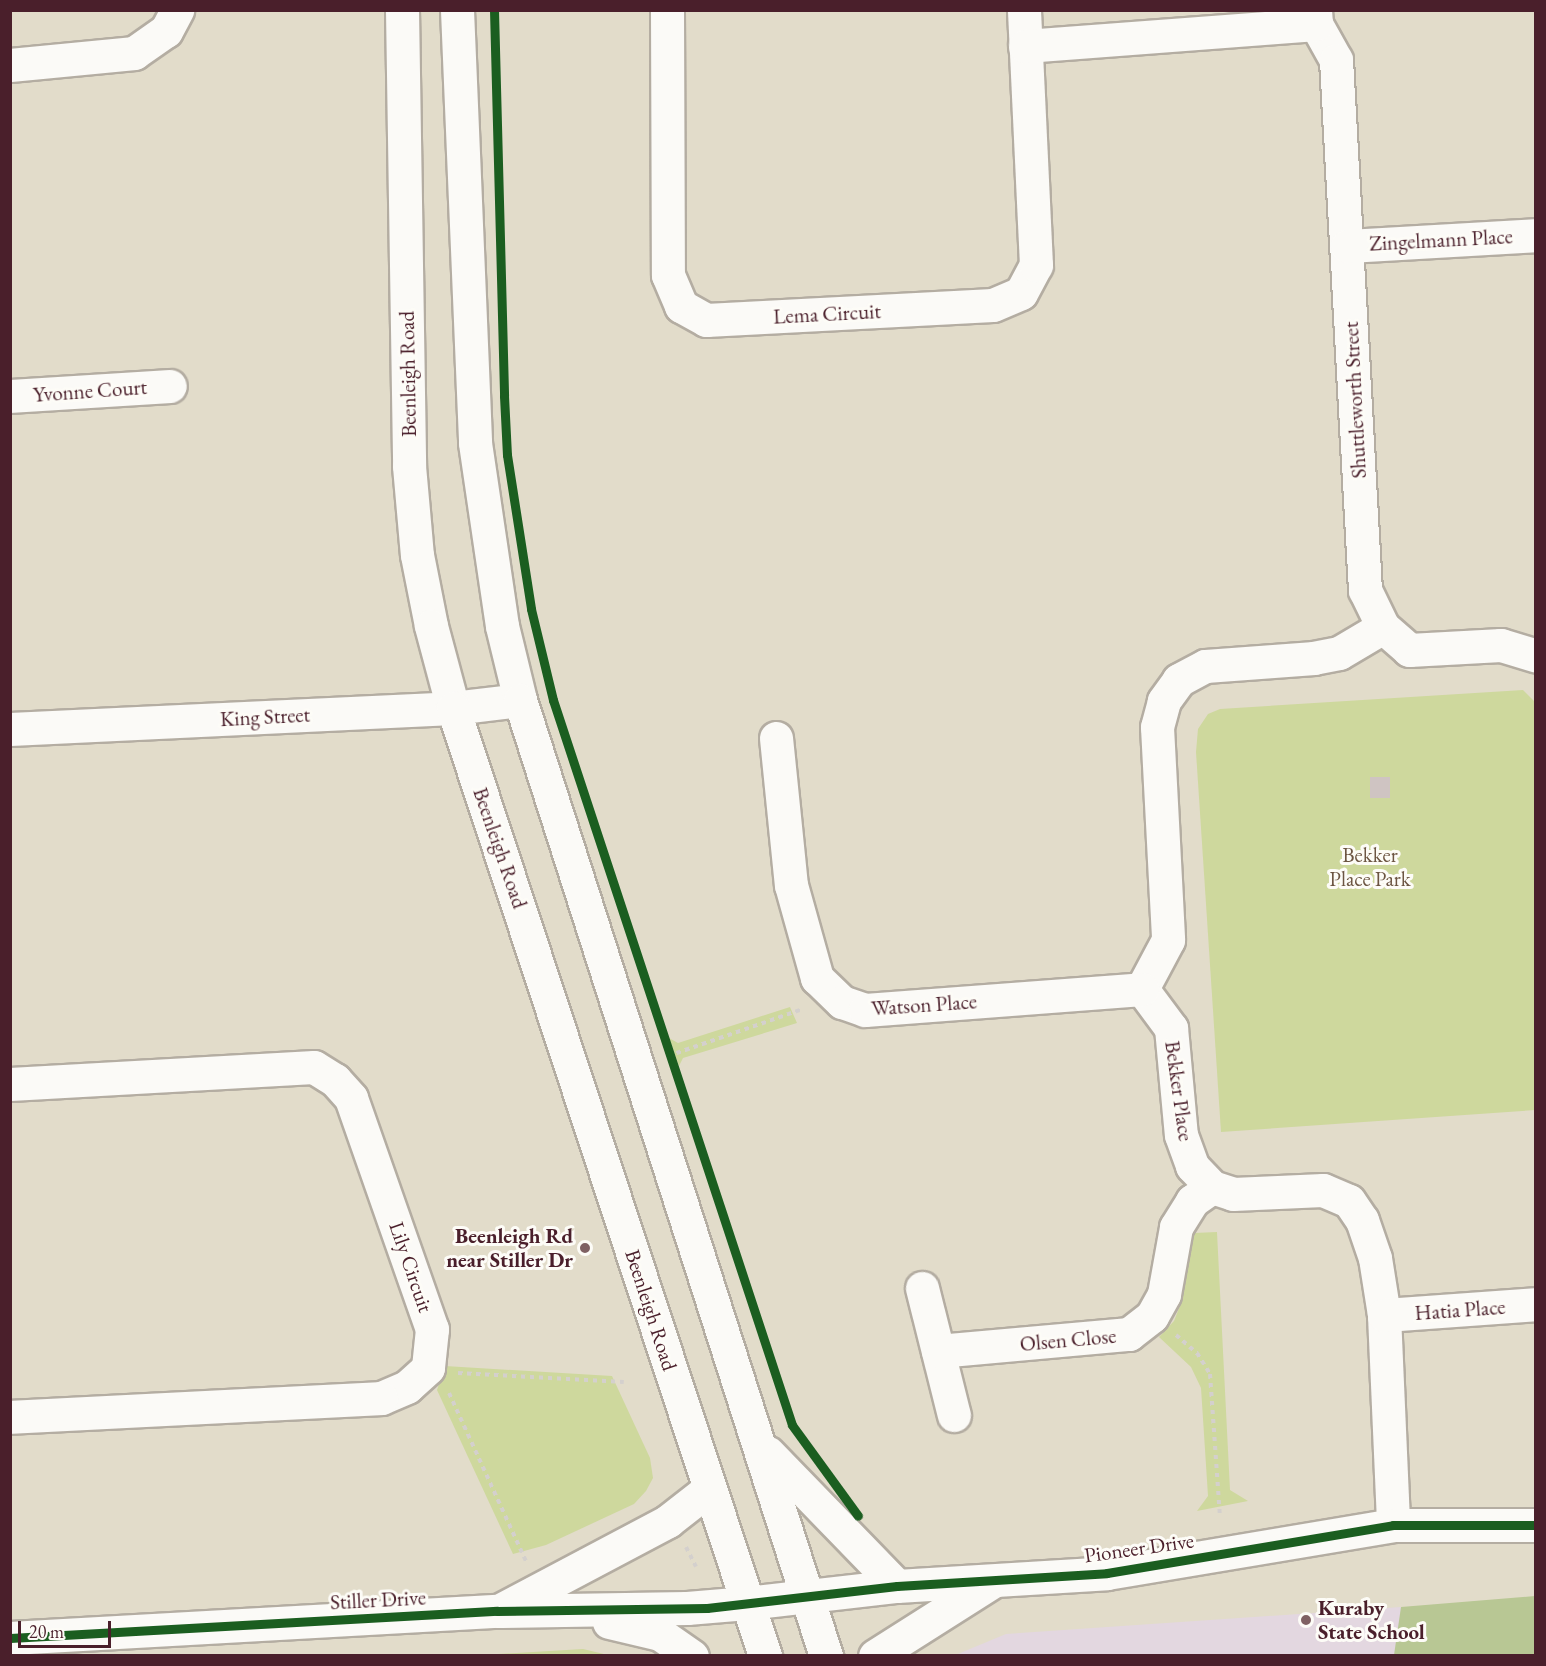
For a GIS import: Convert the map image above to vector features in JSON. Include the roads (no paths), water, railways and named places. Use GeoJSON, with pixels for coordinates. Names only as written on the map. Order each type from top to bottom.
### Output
{"type":"FeatureCollection","features":[{"type":"Feature","properties":{"kind":"street"},"geometry":{"type":"LineString","coordinates":[[10,65],[134,53],[166,31],[177,10]]}},
{"type":"Feature","properties":{"kind":"street","name":"Beenleigh Road"},"geometry":{"type":"LineString","coordinates":[[402,10],[409,466],[417,555],[453,708],[765,1656]]}},
{"type":"Feature","properties":{"kind":"street"},"geometry":{"type":"LineString","coordinates":[[457,10],[476,443],[502,626],[520,700],[809,1595],[826,1656]]}},
{"type":"Feature","properties":{"kind":"street","name":"Lema Circuit"},"geometry":{"type":"LineString","coordinates":[[667,10],[668,275],[681,306],[706,320],[993,305],[1021,293],[1036,265],[1024,10]]}},
{"type":"Feature","properties":{"kind":"street"},"geometry":{"type":"LineString","coordinates":[[1025,46],[1316,17]]}},
{"type":"Feature","properties":{"kind":"street","name":"Shuttleworth Street"},"geometry":{"type":"LineString","coordinates":[[1316,17],[1336,60],[1365,590],[1383,627],[1408,650],[1501,645],[1536,656]]}},
{"type":"Feature","properties":{"kind":"street","name":"Zingelmann Place"},"geometry":{"type":"LineString","coordinates":[[1347,246],[1536,235]]}},
{"type":"Feature","properties":{"kind":"street","name":"Yvonne Court"},"geometry":{"type":"LineString","coordinates":[[10,396],[170,386]]}},
{"type":"Feature","properties":{"kind":"street"},"geometry":{"type":"LineString","coordinates":[[1142,989],[1168,940],[1157,727],[1164,701],[1179,680],[1205,666],[1314,658],[1339,652],[1383,627]]}},
{"type":"Feature","properties":{"kind":"street","name":"King Street"},"geometry":{"type":"LineString","coordinates":[[10,729],[453,708],[520,700]]}},
{"type":"Feature","properties":{"kind":"street","name":"Watson Place"},"geometry":{"type":"LineString","coordinates":[[776,738],[791,885],[817,978],[831,995],[865,1010],[1142,989]]}},
{"type":"Feature","properties":{"kind":"street","name":"Bekker Place"},"geometry":{"type":"LineString","coordinates":[[1142,989],[1171,1028],[1181,1135],[1192,1166],[1212,1187]]}},
{"type":"Feature","properties":{"kind":"street","name":"Lily Circuit"},"geometry":{"type":"LineString","coordinates":[[10,1084],[285,1066],[314,1067],[334,1080],[351,1098],[432,1329],[434,1370],[407,1387],[381,1398],[10,1417]]}},
{"type":"Feature","properties":{"kind":"street"},"geometry":{"type":"LineString","coordinates":[[1212,1187],[1233,1194],[1323,1190],[1349,1201],[1362,1220],[1375,1258],[1384,1316],[1393,1525]]}},
{"type":"Feature","properties":{"kind":"street","name":"Olsen Close"},"geometry":{"type":"LineString","coordinates":[[938,1351],[1129,1334],[1152,1316],[1164,1294],[1176,1227],[1192,1200],[1212,1187]]}},
{"type":"Feature","properties":{"kind":"street"},"geometry":{"type":"LineString","coordinates":[[922,1288],[954,1415]]}},
{"type":"Feature","properties":{"kind":"street","name":"Hatia Place"},"geometry":{"type":"LineString","coordinates":[[1384,1316],[1536,1304]]}},
{"type":"Feature","properties":{"kind":"street"},"geometry":{"type":"LineString","coordinates":[[760,1445],[897,1586]]}},
{"type":"Feature","properties":{"kind":"street"},"geometry":{"type":"LineString","coordinates":[[497,1611],[668,1521],[709,1489]]}},
{"type":"Feature","properties":{"kind":"street","name":"Pioneer Drive"},"geometry":{"type":"LineString","coordinates":[[747,1603],[897,1586],[1107,1574],[1393,1525],[1536,1526]]}},
{"type":"Feature","properties":{"kind":"street"},"geometry":{"type":"LineString","coordinates":[[875,1656],[995,1580]]}},
{"type":"Feature","properties":{"kind":"street","name":"Stiller Drive"},"geometry":{"type":"LineString","coordinates":[[10,1638],[497,1611],[687,1608],[747,1603]]}},
{"type":"Feature","properties":{"kind":"street"},"geometry":{"type":"LineString","coordinates":[[539,1610],[645,1628],[692,1656]]}},
{"type":"Feature","properties":{"kind":"place","name":"Beenleigh Rd near Stiller Dr"},"geometry":{"type":"Point","coordinates":[585,1248]}},
{"type":"Feature","properties":{"kind":"place","name":"Kuraby State School"},"geometry":{"type":"Point","coordinates":[1306,1620]}},
{"type":"Feature","properties":{"kind":"park label","name":"Bekker Place Park"},"geometry":{"type":"Point","coordinates":[1370,867]}}]}
